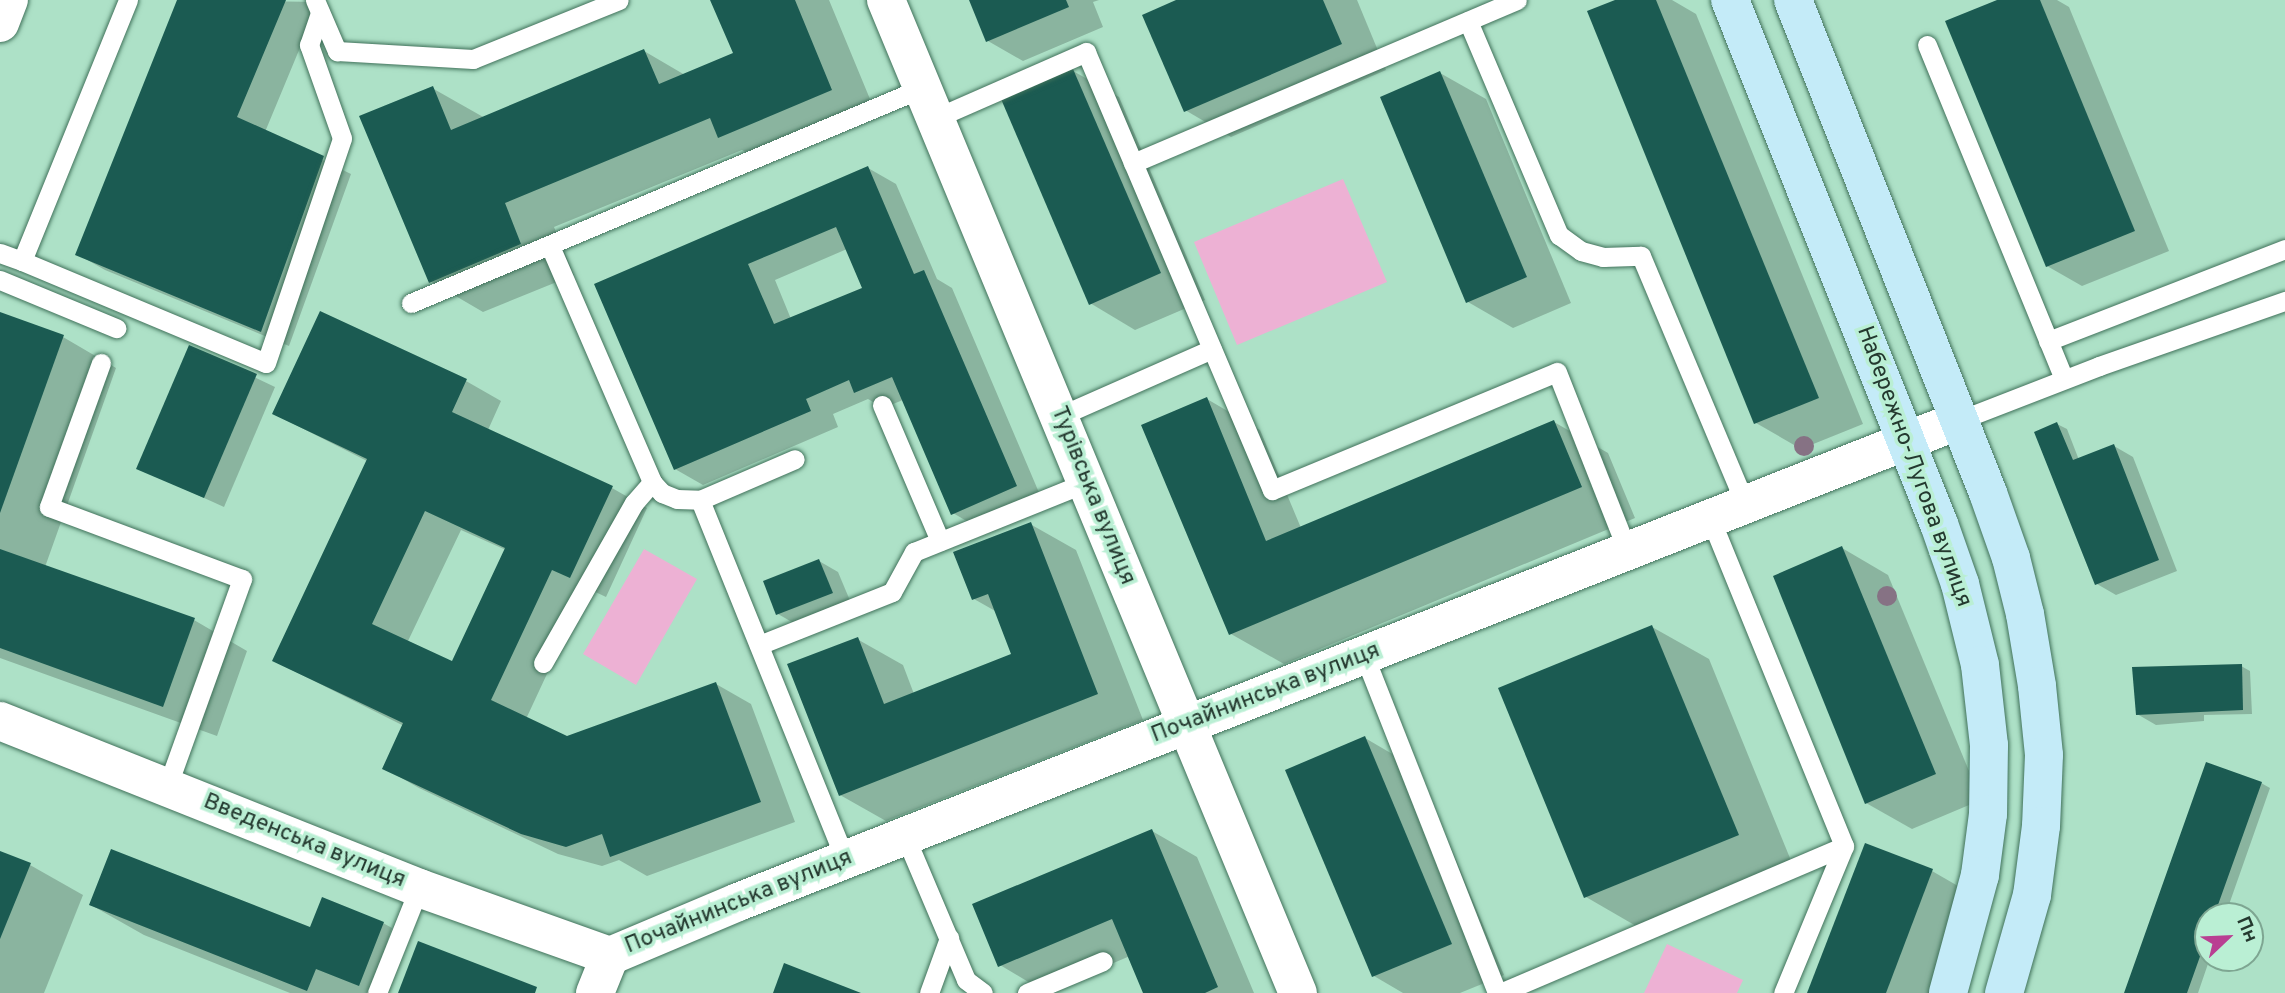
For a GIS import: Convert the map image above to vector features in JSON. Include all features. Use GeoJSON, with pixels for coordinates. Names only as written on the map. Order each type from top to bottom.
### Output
{"type":"FeatureCollection","features":[{"type":"Feature","properties":{"kind":"main road","name":"Набережно-Лугова вулиця"},"geometry":{"type":"LineString","coordinates":[[1730,0],[1907,441],[1960,584],[1980,665],[1989,745],[1988,814],[1980,875],[1948,993]]}},
{"type":"Feature","properties":{"kind":"main road"},"geometry":{"type":"LineString","coordinates":[[1795,0],[1960,420],[2011,558],[2037,687],[2044,755],[2041,826],[2032,895],[2004,993]]}},
{"type":"Feature","properties":{"kind":"street"},"geometry":{"type":"LineString","coordinates":[[0,23],[9,0]]}},
{"type":"Feature","properties":{"kind":"street","name":"Турівська вулиця"},"geometry":{"type":"LineString","coordinates":[[887,0],[1185,726],[1298,993]]}},
{"type":"Feature","properties":{"kind":"street","name":"Почайнинська вулиця"},"geometry":{"type":"LineString","coordinates":[[595,993],[611,956],[905,835],[1960,420]]}},
{"type":"Feature","properties":{"kind":"street","name":"Введенська вулиця"},"geometry":{"type":"LineString","coordinates":[[0,721],[419,888],[611,956]]}},
{"type":"Feature","properties":{"kind":"lane"},"geometry":{"type":"LineString","coordinates":[[22,261],[128,0]]}},
{"type":"Feature","properties":{"kind":"lane"},"geometry":{"type":"LineString","coordinates":[[318,7],[337,51],[473,59],[619,0]]}},
{"type":"Feature","properties":{"kind":"lane"},"geometry":{"type":"LineString","coordinates":[[1133,163],[1517,0]]}},
{"type":"Feature","properties":{"kind":"lane"},"geometry":{"type":"LineString","coordinates":[[0,253],[266,363],[342,138],[309,46],[318,7]]}},
{"type":"Feature","properties":{"kind":"lane"},"geometry":{"type":"LineString","coordinates":[[1468,21],[1559,235],[1581,251],[1604,257],[1641,256],[1746,506]]}},
{"type":"Feature","properties":{"kind":"lane"},"geometry":{"type":"LineString","coordinates":[[1927,44],[2064,379]]}},
{"type":"Feature","properties":{"kind":"lane"},"geometry":{"type":"LineString","coordinates":[[411,303],[550,246],[929,103],[1086,52],[1272,490],[1557,372],[1628,552]]}},
{"type":"Feature","properties":{"kind":"lane"},"geometry":{"type":"LineString","coordinates":[[550,246],[652,482],[662,493],[677,499],[701,500],[795,458]]}},
{"type":"Feature","properties":{"kind":"lane"},"geometry":{"type":"LineString","coordinates":[[2048,341],[2285,249]]}},
{"type":"Feature","properties":{"kind":"lane"},"geometry":{"type":"LineString","coordinates":[[0,280],[116,328]]}},
{"type":"Feature","properties":{"kind":"lane"},"geometry":{"type":"LineString","coordinates":[[1960,420],[2064,379],[2285,301]]}},
{"type":"Feature","properties":{"kind":"lane"},"geometry":{"type":"LineString","coordinates":[[1060,416],[1212,349]]}},
{"type":"Feature","properties":{"kind":"lane"},"geometry":{"type":"LineString","coordinates":[[101,363],[49,508],[242,579],[167,787]]}},
{"type":"Feature","properties":{"kind":"lane"},"geometry":{"type":"LineString","coordinates":[[881,405],[940,541]]}},
{"type":"Feature","properties":{"kind":"lane"},"geometry":{"type":"LineString","coordinates":[[543,663],[634,503],[652,482]]}},
{"type":"Feature","properties":{"kind":"lane"},"geometry":{"type":"LineString","coordinates":[[759,645],[892,592],[914,552],[1087,482]]}},
{"type":"Feature","properties":{"kind":"lane"},"geometry":{"type":"LineString","coordinates":[[701,500],[845,859]]}},
{"type":"Feature","properties":{"kind":"lane"},"geometry":{"type":"LineString","coordinates":[[1711,520],[1844,846],[1783,993]]}},
{"type":"Feature","properties":{"kind":"lane"},"geometry":{"type":"LineString","coordinates":[[1364,655],[1499,993],[1844,846]]}},
{"type":"Feature","properties":{"kind":"lane"},"geometry":{"type":"LineString","coordinates":[[905,835],[966,980],[983,993]]}},
{"type":"Feature","properties":{"kind":"lane"},"geometry":{"type":"LineString","coordinates":[[377,993],[419,888]]}},
{"type":"Feature","properties":{"kind":"lane"},"geometry":{"type":"LineString","coordinates":[[929,993],[948,938]]}},
{"type":"Feature","properties":{"kind":"lane"},"geometry":{"type":"LineString","coordinates":[[1027,993],[1103,961]]}},
{"type":"Feature","properties":{"kind":"shaded area"},"geometry":{"type":"Polygon","coordinates":[[[1343,179],[1387,282],[1237,345],[1194,242],[1343,179]]]}},
{"type":"Feature","properties":{"kind":"shaded area"},"geometry":{"type":"Polygon","coordinates":[[[644,549],[697,579],[636,685],[583,654],[644,549]]]}},
{"type":"Feature","properties":{"kind":"shaded area"},"geometry":{"type":"Polygon","coordinates":[[[1667,944],[1743,980],[1737,993],[1644,993],[1667,944]]]}},
{"type":"Feature","properties":{"kind":"building"},"geometry":{"type":"Polygon","coordinates":[[[177,0],[286,0],[237,117],[324,156],[261,332],[75,255],[177,0]]]}},
{"type":"Feature","properties":{"kind":"building"},"geometry":{"type":"Polygon","coordinates":[[[710,0],[795,0],[832,90],[718,138],[710,118],[505,203],[521,244],[429,283],[359,116],[433,86],[451,130],[644,49],[659,84],[733,53],[710,0]]]}},
{"type":"Feature","properties":{"kind":"building"},"geometry":{"type":"Polygon","coordinates":[[[969,0],[1066,0],[1069,7],[986,42],[969,0]]]}},
{"type":"Feature","properties":{"kind":"building"},"geometry":{"type":"Polygon","coordinates":[[[1176,0],[1323,0],[1342,44],[1184,112],[1142,15],[1176,0]]]}},
{"type":"Feature","properties":{"kind":"building"},"geometry":{"type":"Polygon","coordinates":[[[1615,0],[1656,0],[1819,398],[1754,424],[1587,11],[1615,0]]]}},
{"type":"Feature","properties":{"kind":"building"},"geometry":{"type":"Polygon","coordinates":[[[1997,0],[2040,0],[2135,231],[2046,267],[1945,21],[1997,0]]]}},
{"type":"Feature","properties":{"kind":"building"},"geometry":{"type":"Polygon","coordinates":[[[1073,69],[1161,273],[1089,305],[1001,99],[1073,69]]]}},
{"type":"Feature","properties":{"kind":"building"},"geometry":{"type":"Polygon","coordinates":[[[1440,71],[1527,277],[1466,303],[1380,97],[1440,71]]]}},
{"type":"Feature","properties":{"kind":"building"},"geometry":{"type":"Polygon","coordinates":[[[868,166],[914,274],[924,270],[1017,486],[951,515],[892,377],[854,393],[849,380],[806,399],[811,411],[674,470],[594,284],[868,166]],[[836,227],[748,264],[774,324],[862,288],[836,227]]]}},
{"type":"Feature","properties":{"kind":"building"},"geometry":{"type":"Polygon","coordinates":[[[320,311],[467,379],[452,412],[613,486],[570,578],[552,570],[491,700],[567,736],[716,682],[761,802],[610,857],[602,834],[566,847],[521,834],[382,769],[403,723],[272,661],[367,459],[272,414],[320,311]],[[425,511],[372,624],[452,661],[505,548],[425,511]]]}},
{"type":"Feature","properties":{"kind":"building"},"geometry":{"type":"Polygon","coordinates":[[[0,312],[64,335],[0,513],[0,312]]]}},
{"type":"Feature","properties":{"kind":"building"},"geometry":{"type":"Polygon","coordinates":[[[189,345],[257,374],[204,498],[136,469],[189,345]]]}},
{"type":"Feature","properties":{"kind":"building"},"geometry":{"type":"Polygon","coordinates":[[[1207,397],[1266,541],[1554,420],[1582,487],[1229,635],[1141,425],[1207,397]]]}},
{"type":"Feature","properties":{"kind":"building"},"geometry":{"type":"Polygon","coordinates":[[[2057,422],[2073,460],[2114,444],[2159,560],[2095,585],[2034,432],[2057,422]]]}},
{"type":"Feature","properties":{"kind":"building"},"geometry":{"type":"Polygon","coordinates":[[[1031,522],[1098,694],[839,796],[787,664],[858,637],[884,704],[1011,654],[988,594],[972,600],[953,552],[1031,522]]]}},
{"type":"Feature","properties":{"kind":"building"},"geometry":{"type":"Polygon","coordinates":[[[1842,546],[1936,774],[1865,804],[1773,576],[1842,546]]]}},
{"type":"Feature","properties":{"kind":"building"},"geometry":{"type":"Polygon","coordinates":[[[0,549],[195,618],[163,707],[0,648],[0,549]]]}},
{"type":"Feature","properties":{"kind":"building"},"geometry":{"type":"Polygon","coordinates":[[[819,559],[833,593],[776,615],[763,581],[819,559]]]}},
{"type":"Feature","properties":{"kind":"building"},"geometry":{"type":"Polygon","coordinates":[[[1652,625],[1739,835],[1584,898],[1498,688],[1652,625]]]}},
{"type":"Feature","properties":{"kind":"building"},"geometry":{"type":"Polygon","coordinates":[[[2242,664],[2243,710],[2136,715],[2132,667],[2242,664]]]}},
{"type":"Feature","properties":{"kind":"building"},"geometry":{"type":"Polygon","coordinates":[[[1365,736],[1452,944],[1372,977],[1285,770],[1365,736]]]}},
{"type":"Feature","properties":{"kind":"building"},"geometry":{"type":"Polygon","coordinates":[[[2206,762],[2262,782],[2219,902],[2194,902],[2194,972],[2187,993],[2124,993],[2206,762]]]}},
{"type":"Feature","properties":{"kind":"building"},"geometry":{"type":"Polygon","coordinates":[[[1152,829],[1218,987],[1205,993],[1143,993],[1112,919],[998,967],[972,904],[1152,829]]]}},
{"type":"Feature","properties":{"kind":"building"},"geometry":{"type":"Polygon","coordinates":[[[1865,843],[1933,869],[1886,993],[1807,993],[1865,843]]]}},
{"type":"Feature","properties":{"kind":"building"},"geometry":{"type":"Polygon","coordinates":[[[111,849],[310,927],[322,897],[384,922],[359,986],[316,969],[307,991],[89,905],[111,849]]]}},
{"type":"Feature","properties":{"kind":"building"},"geometry":{"type":"Polygon","coordinates":[[[0,851],[31,863],[0,939],[0,851]]]}},
{"type":"Feature","properties":{"kind":"building"},"geometry":{"type":"Polygon","coordinates":[[[418,941],[537,987],[535,993],[398,993],[418,941]]]}},
{"type":"Feature","properties":{"kind":"building"},"geometry":{"type":"Polygon","coordinates":[[[784,963],[861,993],[773,993],[784,963]]]}}]}
